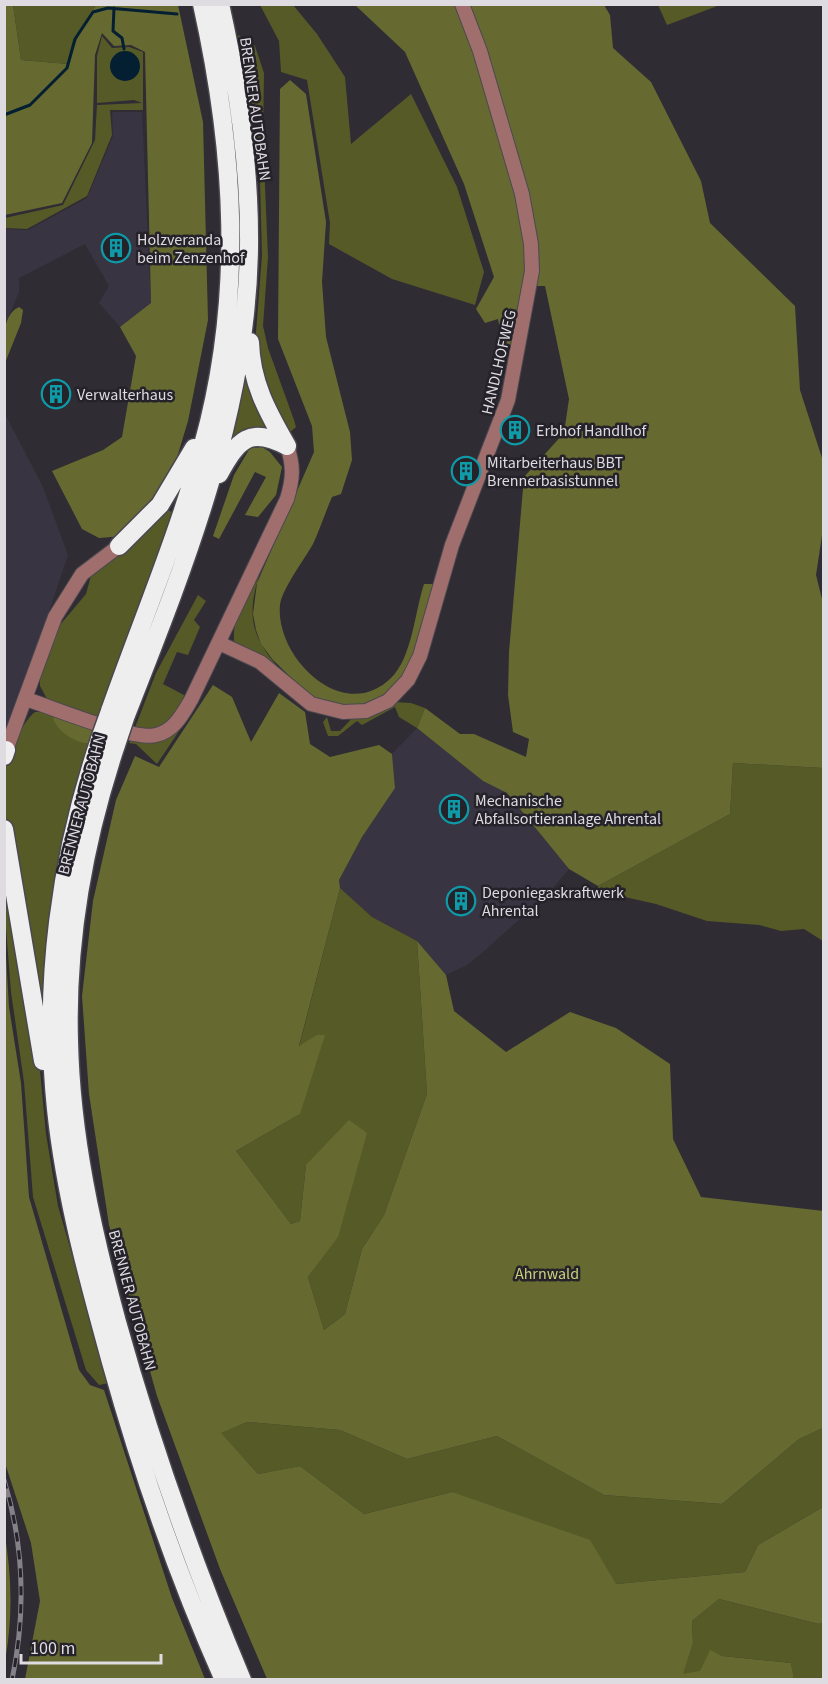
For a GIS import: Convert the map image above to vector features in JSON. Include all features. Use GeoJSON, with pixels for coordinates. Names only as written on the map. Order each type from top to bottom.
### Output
{"type":"FeatureCollection","features":[{"type":"Feature","properties":{"kind":"highway","name":"BRENNER AUTOBAHN"},"geometry":{"type":"LineString","coordinates":[[211,8],[209,40],[227,148],[232,217],[226,324],[211,414],[183,512],[118,713],[73,836],[57,926],[52,1041],[59,1134],[68,1191],[84,1260],[133,1436],[168,1538],[224,1680]]}},
{"type":"Feature","properties":{"kind":"highway","name":"BRENNER AUTOBAHN"},"geometry":{"type":"LineString","coordinates":[[118,713],[207,495],[238,368],[248,272],[248,211],[244,145],[229,48],[211,8]]}},
{"type":"Feature","properties":{"kind":"highway"},"geometry":{"type":"LineString","coordinates":[[248,272],[253,373],[263,405],[287,446]]}},
{"type":"Feature","properties":{"kind":"highway"},"geometry":{"type":"LineString","coordinates":[[119,546],[147,521],[171,490],[211,414]]}},
{"type":"Feature","properties":{"kind":"highway"},"geometry":{"type":"LineString","coordinates":[[207,495],[227,459],[244,440],[264,436],[287,446]]}},
{"type":"Feature","properties":{"kind":"highway","name":"BRENNER AUTOBAHN"},"geometry":{"type":"LineString","coordinates":[[108,742],[85,857],[71,955],[69,1041],[78,1143],[98,1248],[135,1384],[196,1567],[242,1680]]}},
{"type":"Feature","properties":{"kind":"highway"},"geometry":{"type":"LineString","coordinates":[[4,829],[46,1085],[59,1134]]}},
{"type":"Feature","properties":{"kind":"street","name":"HANDLHOFWEG"},"geometry":{"type":"LineString","coordinates":[[219,643],[260,662],[311,704],[335,712],[361,712],[382,704],[404,686],[417,663],[449,555],[508,400],[527,312],[532,271],[531,244],[522,194],[480,51],[462,4]]}},
{"type":"Feature","properties":{"kind":"street"},"geometry":{"type":"LineString","coordinates":[[26,699],[134,734],[155,735],[171,728],[182,716],[287,500],[293,478],[293,462],[287,446]]}},
{"type":"Feature","properties":{"kind":"street"},"geometry":{"type":"LineString","coordinates":[[5,753],[50,627],[82,574],[119,546]]}},
{"type":"Feature","properties":{"kind":"shaded area"},"geometry":{"type":"Polygon","coordinates":[[[112,112],[142,112],[151,304],[120,327],[99,303],[109,286],[85,244],[19,278],[19,292],[5,325],[5,229],[28,230],[87,198],[113,136],[112,112]]]}},
{"type":"Feature","properties":{"kind":"shaded area"},"geometry":{"type":"Polygon","coordinates":[[[5,414],[43,487],[68,555],[5,742],[5,414]]]}},
{"type":"Feature","properties":{"kind":"shaded area"},"geometry":{"type":"Polygon","coordinates":[[[417,728],[483,781],[507,793],[569,869],[545,897],[483,952],[467,965],[446,975],[417,941],[372,917],[340,888],[339,880],[362,837],[395,788],[392,754],[417,728]]]}},
{"type":"Feature","properties":{"kind":"green space"},"geometry":{"type":"Polygon","coordinates":[[[4,5],[13,5],[21,60],[68,64],[79,34],[96,5],[178,5],[203,122],[208,320],[188,421],[166,494],[124,536],[99,538],[82,529],[52,471],[103,450],[122,437],[136,356],[120,327],[151,303],[145,52],[131,45],[114,46],[102,33],[95,55],[92,143],[62,203],[5,215],[4,5]]]}},
{"type":"Feature","properties":{"kind":"green space"},"geometry":{"type":"Polygon","coordinates":[[[13,5],[96,5],[79,34],[69,64],[21,60],[13,5]]]}},
{"type":"Feature","properties":{"kind":"green space"},"geometry":{"type":"Polygon","coordinates":[[[260,5],[293,5],[317,34],[345,77],[351,144],[411,94],[457,187],[484,272],[475,305],[392,279],[329,244],[330,223],[307,80],[281,72],[279,41],[260,5]]]}},
{"type":"Feature","properties":{"kind":"green space"},"geometry":{"type":"Polygon","coordinates":[[[355,5],[604,5],[610,15],[613,48],[651,82],[701,181],[710,223],[795,306],[800,390],[823,461],[823,529],[816,575],[824,607],[823,768],[733,763],[730,814],[598,886],[569,869],[507,793],[483,781],[417,728],[425,708],[460,734],[474,734],[526,757],[529,739],[513,732],[508,695],[509,652],[524,477],[564,433],[569,399],[545,286],[529,286],[516,318],[514,348],[504,349],[498,319],[485,323],[476,309],[494,277],[464,184],[405,52],[355,5]]]}},
{"type":"Feature","properties":{"kind":"green space"},"geometry":{"type":"Polygon","coordinates":[[[658,5],[720,5],[667,25],[658,5]]]}},
{"type":"Feature","properties":{"kind":"green space"},"geometry":{"type":"Polygon","coordinates":[[[238,35],[255,46],[264,73],[263,139],[268,257],[263,326],[268,348],[296,427],[289,433],[268,407],[255,345],[262,255],[260,180],[255,128],[238,35]]]}},
{"type":"Feature","properties":{"kind":"green space"},"geometry":{"type":"Polygon","coordinates":[[[102,36],[112,48],[129,47],[143,52],[143,110],[110,110],[112,135],[87,196],[27,229],[5,228],[5,218],[63,205],[95,140],[97,105],[142,103],[134,100],[97,103],[97,56],[102,36]]]}},
{"type":"Feature","properties":{"kind":"green space"},"geometry":{"type":"Polygon","coordinates":[[[290,80],[306,94],[326,222],[322,282],[326,337],[350,432],[352,460],[341,494],[332,497],[313,544],[285,591],[280,605],[281,625],[288,645],[300,663],[316,679],[333,689],[353,694],[372,690],[391,678],[398,669],[408,647],[424,584],[436,584],[412,663],[388,695],[366,704],[349,706],[325,703],[309,695],[273,660],[261,644],[253,614],[257,583],[314,452],[312,426],[278,339],[280,89],[290,80]]]}},
{"type":"Feature","properties":{"kind":"green space"},"geometry":{"type":"Polygon","coordinates":[[[19,307],[23,310],[21,323],[5,363],[6,324],[13,311],[19,307]]]}},
{"type":"Feature","properties":{"kind":"green space"},"geometry":{"type":"Polygon","coordinates":[[[247,354],[278,437],[228,449],[247,354]]]}},
{"type":"Feature","properties":{"kind":"green space"},"geometry":{"type":"Polygon","coordinates":[[[262,447],[270,452],[282,467],[276,495],[258,517],[245,515],[266,477],[255,472],[219,539],[213,536],[234,475],[250,448],[262,447]]]}},
{"type":"Feature","properties":{"kind":"green space"},"geometry":{"type":"Polygon","coordinates":[[[164,508],[176,514],[108,694],[97,717],[47,699],[40,686],[40,674],[59,626],[86,594],[92,572],[164,508]]]}},
{"type":"Feature","properties":{"kind":"green space"},"geometry":{"type":"Polygon","coordinates":[[[257,575],[259,576],[253,608],[256,634],[269,656],[290,681],[234,641],[237,615],[257,575]]]}},
{"type":"Feature","properties":{"kind":"green space"},"geometry":{"type":"Polygon","coordinates":[[[198,595],[206,601],[194,620],[200,627],[188,655],[177,652],[163,684],[184,695],[183,705],[193,710],[157,764],[136,744],[129,743],[156,673],[198,595]]]}},
{"type":"Feature","properties":{"kind":"green space","name":"Ahrnwald"},"geometry":{"type":"Polygon","coordinates":[[[213,685],[232,697],[251,742],[279,693],[305,712],[310,744],[330,757],[379,745],[392,754],[395,788],[362,837],[339,880],[340,888],[299,1046],[317,1035],[325,1035],[300,1114],[236,1151],[291,1224],[300,1221],[306,1165],[349,1120],[367,1133],[338,1237],[308,1277],[324,1330],[345,1314],[362,1249],[384,1215],[427,1094],[417,941],[446,975],[454,1011],[506,1052],[570,1012],[616,1028],[670,1064],[673,1139],[701,1197],[824,1211],[823,1428],[799,1439],[722,1504],[604,1495],[497,1436],[407,1459],[340,1430],[247,1422],[221,1433],[258,1474],[300,1466],[364,1514],[452,1492],[590,1540],[616,1584],[745,1572],[758,1545],[823,1507],[823,1622],[819,1624],[719,1599],[692,1621],[693,1643],[683,1674],[700,1671],[710,1650],[722,1656],[791,1663],[794,1679],[267,1679],[220,1569],[157,1396],[109,1225],[89,1094],[82,996],[93,901],[116,800],[135,756],[159,767],[213,685]]]}},
{"type":"Feature","properties":{"kind":"green space"},"geometry":{"type":"Polygon","coordinates":[[[393,702],[411,703],[425,708],[417,728],[399,717],[395,707],[362,725],[357,721],[338,736],[328,736],[323,722],[327,717],[331,731],[340,731],[355,715],[393,702]]]}},
{"type":"Feature","properties":{"kind":"green space"},"geometry":{"type":"Polygon","coordinates":[[[35,712],[47,712],[96,726],[39,1060],[46,1134],[58,1206],[109,1383],[99,1385],[86,1370],[33,1197],[24,1082],[11,992],[5,916],[4,765],[8,765],[18,736],[35,712]]]}},
{"type":"Feature","properties":{"kind":"green space"},"geometry":{"type":"Polygon","coordinates":[[[53,717],[66,718],[93,730],[89,743],[78,741],[67,735],[58,727],[53,717]]]}},
{"type":"Feature","properties":{"kind":"green space"},"geometry":{"type":"Polygon","coordinates":[[[733,763],[823,768],[823,941],[804,929],[781,931],[759,925],[707,921],[656,904],[598,891],[598,886],[730,814],[733,763]]]}},
{"type":"Feature","properties":{"kind":"green space"},"geometry":{"type":"Polygon","coordinates":[[[340,888],[372,917],[417,941],[427,1094],[384,1215],[362,1249],[345,1314],[324,1330],[308,1277],[338,1236],[306,1165],[300,1221],[291,1224],[236,1151],[300,1114],[299,1047],[340,888]]]}},
{"type":"Feature","properties":{"kind":"green space"},"geometry":{"type":"Polygon","coordinates":[[[5,939],[9,1007],[21,1083],[29,1197],[79,1370],[90,1385],[104,1390],[172,1598],[205,1679],[25,1679],[40,1601],[31,1543],[5,1463],[5,939]]]}},
{"type":"Feature","properties":{"kind":"green space"},"geometry":{"type":"Polygon","coordinates":[[[247,1422],[340,1430],[407,1459],[497,1436],[604,1495],[722,1504],[799,1439],[823,1428],[823,1507],[758,1545],[745,1572],[616,1584],[452,1492],[364,1514],[300,1466],[258,1474],[220,1433],[247,1422]]]}},
{"type":"Feature","properties":{"kind":"green space"},"geometry":{"type":"Polygon","coordinates":[[[4,1531],[11,1596],[5,1661],[4,1531]]]}},
{"type":"Feature","properties":{"kind":"green space"},"geometry":{"type":"Polygon","coordinates":[[[719,1599],[819,1624],[823,1622],[823,1679],[794,1679],[791,1663],[722,1656],[710,1651],[700,1672],[682,1675],[693,1643],[692,1621],[719,1599]]]}},
{"type":"Feature","properties":{"kind":"water"},"geometry":{"type":"Polygon","coordinates":[[[125,51],[136,55],[140,66],[136,77],[125,81],[114,77],[110,66],[114,55],[125,51]]]}},
{"type":"Feature","properties":{"kind":"waterway"},"geometry":{"type":"LineString","coordinates":[[4,115],[30,105],[67,68],[75,39],[93,12],[108,8],[177,14]]}},
{"type":"Feature","properties":{"kind":"waterway"},"geometry":{"type":"LineString","coordinates":[[114,8],[113,31],[122,38],[124,49]]}},
{"type":"Feature","properties":{"kind":"railway"},"geometry":{"type":"LineString","coordinates":[[4,1480],[16,1529],[21,1579],[19,1630],[12,1680]]}},
{"type":"Feature","properties":{"kind":"place","name":"Holzveranda beim Zenzenhof"},"geometry":{"type":"Point","coordinates":[116,248]}},
{"type":"Feature","properties":{"kind":"place","name":"Verwalterhaus"},"geometry":{"type":"Point","coordinates":[56,394]}},
{"type":"Feature","properties":{"kind":"place","name":"Erbhof Handlhof"},"geometry":{"type":"Point","coordinates":[515,430]}},
{"type":"Feature","properties":{"kind":"place","name":"Mitarbeiterhaus BBT Brennerbasistunnel"},"geometry":{"type":"Point","coordinates":[466,471]}},
{"type":"Feature","properties":{"kind":"place","name":"Mechanische Abfallsortieranlage Ahrental"},"geometry":{"type":"Point","coordinates":[454,809]}},
{"type":"Feature","properties":{"kind":"place","name":"Deponiegaskraftwerk Ahrental"},"geometry":{"type":"Point","coordinates":[461,901]}}]}
